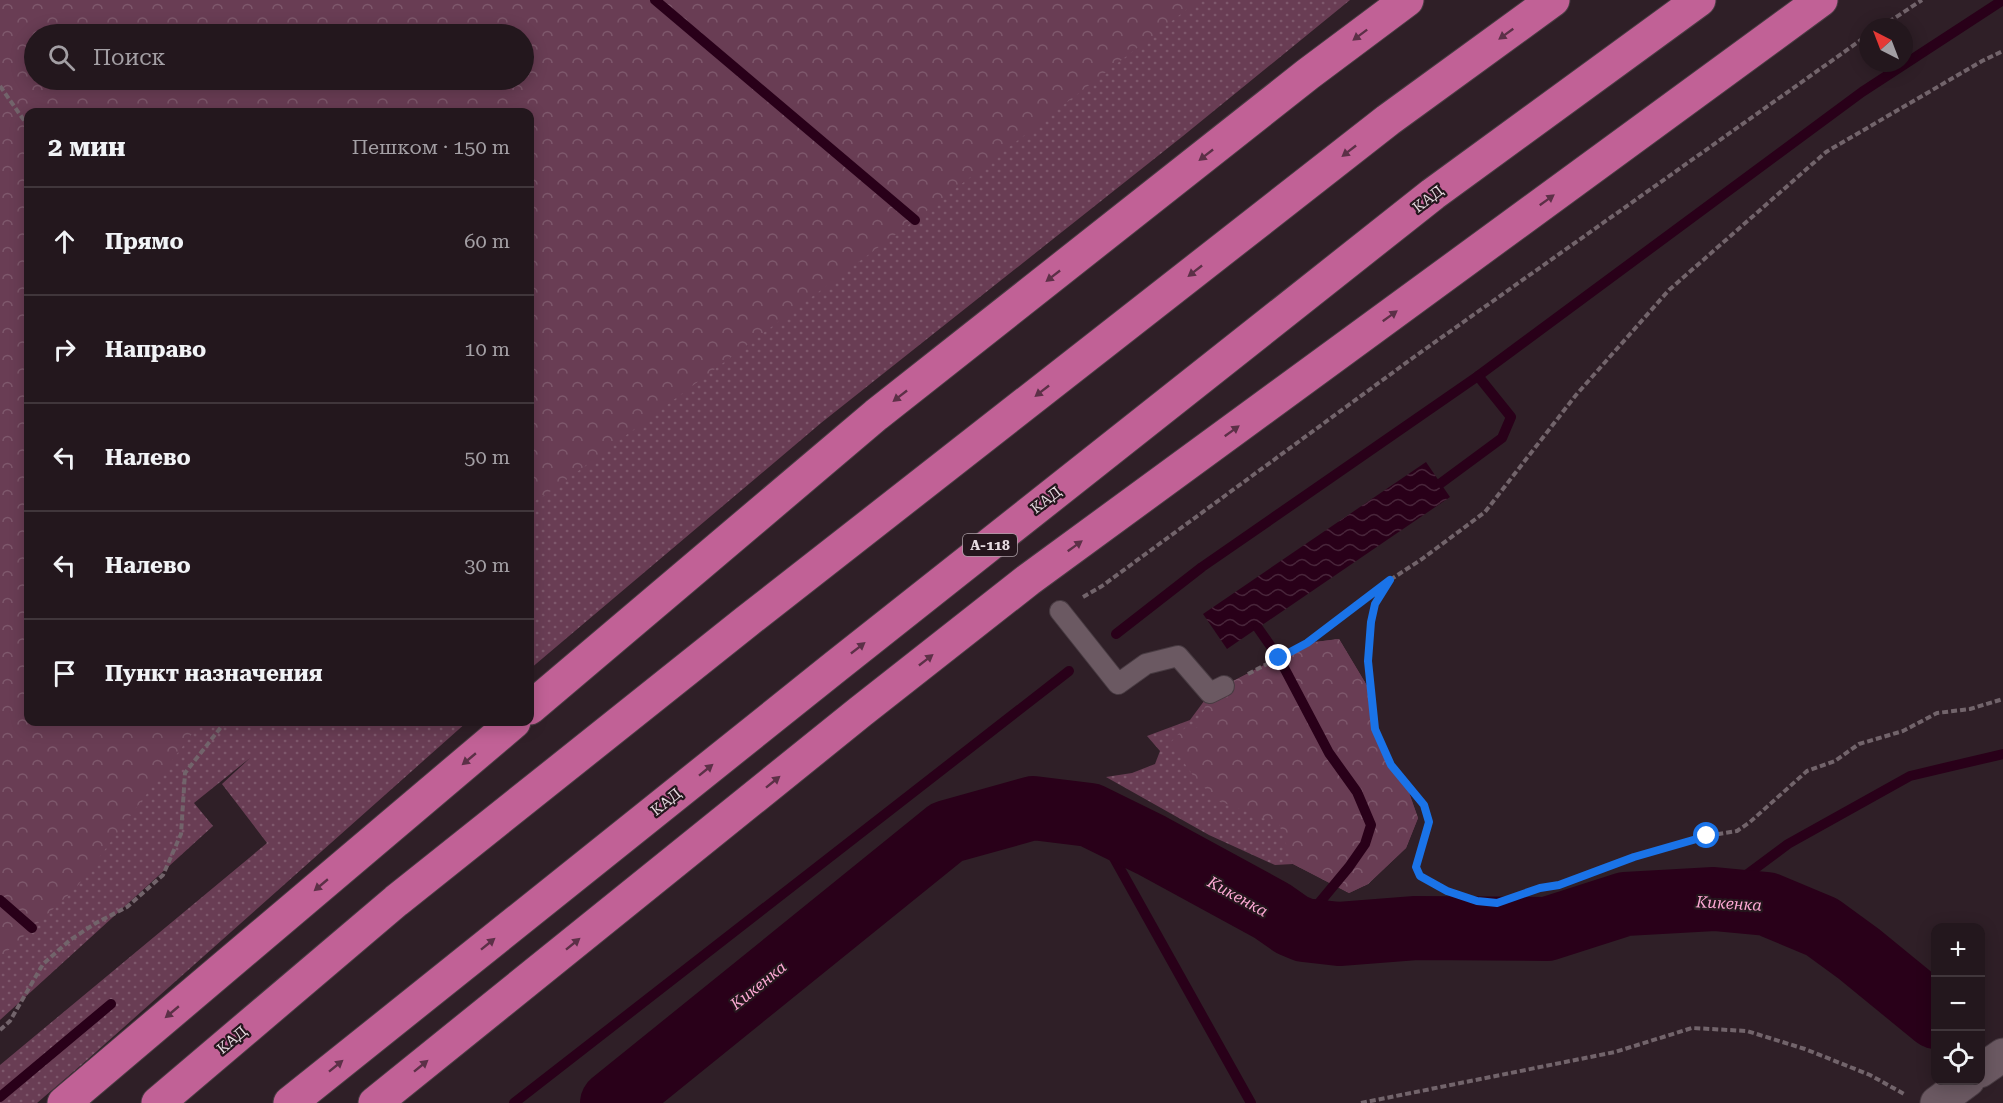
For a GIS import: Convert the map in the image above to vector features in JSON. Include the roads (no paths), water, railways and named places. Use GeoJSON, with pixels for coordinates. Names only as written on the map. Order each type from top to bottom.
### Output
{"type":"FeatureCollection","features":[{"type":"Feature","properties":{"kind":"highway"},"geometry":{"type":"LineString","coordinates":[[534,705],[876,416],[1290,88],[1407,0]]}},
{"type":"Feature","properties":{"kind":"highway","name":"КАД"},"geometry":{"type":"LineString","coordinates":[[158,1103],[396,902],[737,629],[1388,120],[1553,0]]}},
{"type":"Feature","properties":{"kind":"highway","name":"КАД"},"geometry":{"type":"LineString","coordinates":[[290,1103],[835,667],[1433,194],[1700,0]]}},
{"type":"Feature","properties":{"kind":"highway"},"geometry":{"type":"LineString","coordinates":[[375,1103],[851,719],[1028,580],[1821,0]]}},
{"type":"Feature","properties":{"kind":"highway"},"geometry":{"type":"LineString","coordinates":[[64,1103],[509,726]]}},
{"type":"Feature","properties":{"kind":"street"},"geometry":{"type":"LineString","coordinates":[[1954,1091],[2003,1055]]}},
{"type":"Feature","properties":{"kind":"lane"},"geometry":{"type":"LineString","coordinates":[[1060,611],[1118,684],[1146,664],[1178,656],[1210,693],[1224,687]]}},
{"type":"Feature","properties":{"kind":"water"},"geometry":{"type":"Polygon","coordinates":[[[1426,462],[1450,497],[1227,649],[1203,614],[1426,462]]]}},
{"type":"Feature","properties":{"kind":"waterway"},"geometry":{"type":"LineString","coordinates":[[655,0],[915,220]]}},
{"type":"Feature","properties":{"kind":"waterway"},"geometry":{"type":"LineString","coordinates":[[1478,376],[1862,92],[2003,0]]}},
{"type":"Feature","properties":{"kind":"waterway"},"geometry":{"type":"LineString","coordinates":[[1116,634],[1202,567],[1478,376],[1511,417],[1502,438],[1441,483]]}},
{"type":"Feature","properties":{"kind":"waterway"},"geometry":{"type":"LineString","coordinates":[[1258,628],[1279,658],[1329,753],[1357,792],[1371,825],[1365,844],[1315,908],[1304,930]]}},
{"type":"Feature","properties":{"kind":"waterway"},"geometry":{"type":"LineString","coordinates":[[514,1103],[1069,671]]}},
{"type":"Feature","properties":{"kind":"waterway"},"geometry":{"type":"LineString","coordinates":[[1714,899],[1788,844],[1910,776],[2003,754]]}},
{"type":"Feature","properties":{"kind":"waterway","name":"Кикенка"},"geometry":{"type":"LineString","coordinates":[[612,1103],[947,832],[1033,808],[1090,815],[1151,845],[1304,930],[1339,934],[1416,928],[1547,929],[1625,904],[1714,899],[1767,904],[1822,927],[1931,1013]]}},
{"type":"Feature","properties":{"kind":"waterway"},"geometry":{"type":"LineString","coordinates":[[1090,815],[1251,1103]]}},
{"type":"Feature","properties":{"kind":"waterway"},"geometry":{"type":"LineString","coordinates":[[0,900],[32,928]]}},
{"type":"Feature","properties":{"kind":"waterway"},"geometry":{"type":"LineString","coordinates":[[0,1097],[111,1004]]}}]}
